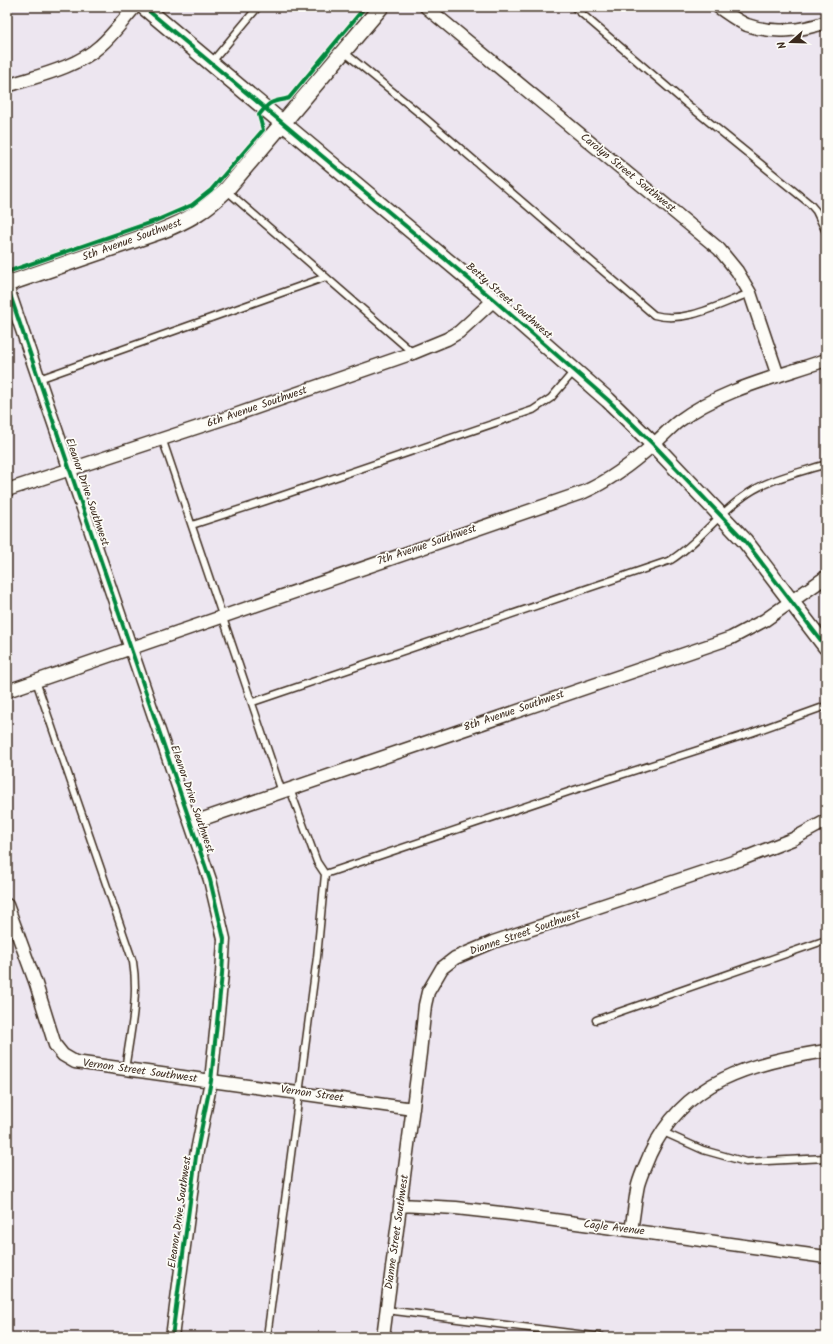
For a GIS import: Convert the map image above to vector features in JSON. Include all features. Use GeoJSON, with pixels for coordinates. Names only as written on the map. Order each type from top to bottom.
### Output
{"type":"FeatureCollection","features":[{"type":"Feature","properties":{"kind":"street"},"geometry":{"type":"LineString","coordinates":[[7,86],[65,66],[86,56],[100,46],[135,7]]}},
{"type":"Feature","properties":{"kind":"street","name":"Betty Street Southwest"},"geometry":{"type":"LineString","coordinates":[[144,7],[283,122],[575,370],[653,444],[722,515],[758,557],[826,647]]}},
{"type":"Feature","properties":{"kind":"street","name":"5th Avenue Southwest"},"geometry":{"type":"LineString","coordinates":[[7,285],[185,222],[208,208],[226,190],[381,7]]}},
{"type":"Feature","properties":{"kind":"street","name":"Carolyn Street Southwest"},"geometry":{"type":"LineString","coordinates":[[426,7],[709,239],[728,259],[750,293],[778,376]]}},
{"type":"Feature","properties":{"kind":"street"},"geometry":{"type":"LineString","coordinates":[[718,7],[747,25],[773,30],[798,29],[826,22]]}},
{"type":"Feature","properties":{"kind":"street","name":"Eleanor Drive Southwest"},"geometry":{"type":"LineString","coordinates":[[7,285],[210,880],[224,938],[222,974],[211,1081],[196,1156],[172,1337]]}},
{"type":"Feature","properties":{"kind":"street","name":"6th Avenue Southwest"},"geometry":{"type":"LineString","coordinates":[[7,490],[414,353],[447,340],[459,332],[494,300]]}},
{"type":"Feature","properties":{"kind":"street","name":"7th Avenue Southwest"},"geometry":{"type":"LineString","coordinates":[[7,691],[130,647],[223,617],[584,492],[610,479],[679,421],[710,402],[736,390],[826,360]]}},
{"type":"Feature","properties":{"kind":"street","name":"8th Avenue Southwest"},"geometry":{"type":"LineString","coordinates":[[191,823],[732,638],[754,627],[826,577]]}},
{"type":"Feature","properties":{"kind":"street","name":"Dianne Street Southwest"},"geometry":{"type":"LineString","coordinates":[[383,1337],[413,1109],[424,1005],[428,992],[442,968],[455,958],[493,942],[742,859],[793,839],[826,821]]}},
{"type":"Feature","properties":{"kind":"street","name":"Vernon Street Southwest"},"geometry":{"type":"LineString","coordinates":[[7,905],[36,984],[55,1045],[63,1055],[75,1062],[211,1081]]}},
{"type":"Feature","properties":{"kind":"street"},"geometry":{"type":"LineString","coordinates":[[631,1230],[640,1179],[661,1131],[684,1106],[704,1089],[727,1076],[765,1064],[826,1051]]}},
{"type":"Feature","properties":{"kind":"street","name":"Vernon Street"},"geometry":{"type":"LineString","coordinates":[[211,1081],[300,1092],[413,1109]]}},
{"type":"Feature","properties":{"kind":"street","name":"Cagle Avenue"},"geometry":{"type":"LineString","coordinates":[[400,1206],[456,1208],[510,1214],[826,1257]]}},
{"type":"Feature","properties":{"kind":"lane"},"geometry":{"type":"LineString","coordinates":[[211,63],[258,7]]}},
{"type":"Feature","properties":{"kind":"lane"},"geometry":{"type":"LineString","coordinates":[[574,7],[693,109],[810,204],[816,212],[826,232]]}},
{"type":"Feature","properties":{"kind":"lane"},"geometry":{"type":"LineString","coordinates":[[344,52],[425,118],[654,315],[667,318],[681,318],[750,293]]}},
{"type":"Feature","properties":{"kind":"lane"},"geometry":{"type":"LineString","coordinates":[[226,190],[414,353]]}},
{"type":"Feature","properties":{"kind":"lane"},"geometry":{"type":"LineString","coordinates":[[39,379],[326,277]]}},
{"type":"Feature","properties":{"kind":"lane"},"geometry":{"type":"LineString","coordinates":[[192,525],[533,410],[551,398],[575,370]]}},
{"type":"Feature","properties":{"kind":"lane"},"geometry":{"type":"LineString","coordinates":[[162,438],[253,702],[286,790],[317,862],[325,874],[317,957],[267,1337]]}},
{"type":"Feature","properties":{"kind":"lane"},"geometry":{"type":"LineString","coordinates":[[253,702],[671,560],[699,539],[742,497],[762,485],[826,464]]}},
{"type":"Feature","properties":{"kind":"lane"},"geometry":{"type":"LineString","coordinates":[[36,681],[133,962],[136,980],[133,1019],[125,1070]]}},
{"type":"Feature","properties":{"kind":"lane"},"geometry":{"type":"LineString","coordinates":[[325,874],[574,790],[752,733],[826,706]]}},
{"type":"Feature","properties":{"kind":"lane"},"geometry":{"type":"LineString","coordinates":[[596,1020],[826,940]]}},
{"type":"Feature","properties":{"kind":"lane"},"geometry":{"type":"LineString","coordinates":[[661,1131],[703,1150],[746,1162],[826,1158]]}},
{"type":"Feature","properties":{"kind":"lane"},"geometry":{"type":"LineString","coordinates":[[386,1310],[602,1337]]}},
{"type":"Feature","properties":{"kind":"cycle path"},"geometry":{"type":"LineString","coordinates":[[144,7],[494,300],[608,400],[653,444],[745,541],[826,647]]}},
{"type":"Feature","properties":{"kind":"cycle path"},"geometry":{"type":"LineString","coordinates":[[7,272],[155,221],[192,205],[211,190],[263,130],[259,115],[263,110],[272,102],[289,98],[365,7]]}},
{"type":"Feature","properties":{"kind":"cycle path"},"geometry":{"type":"LineString","coordinates":[[7,286],[210,880],[224,939],[211,1081],[196,1156],[172,1337]]}}]}
